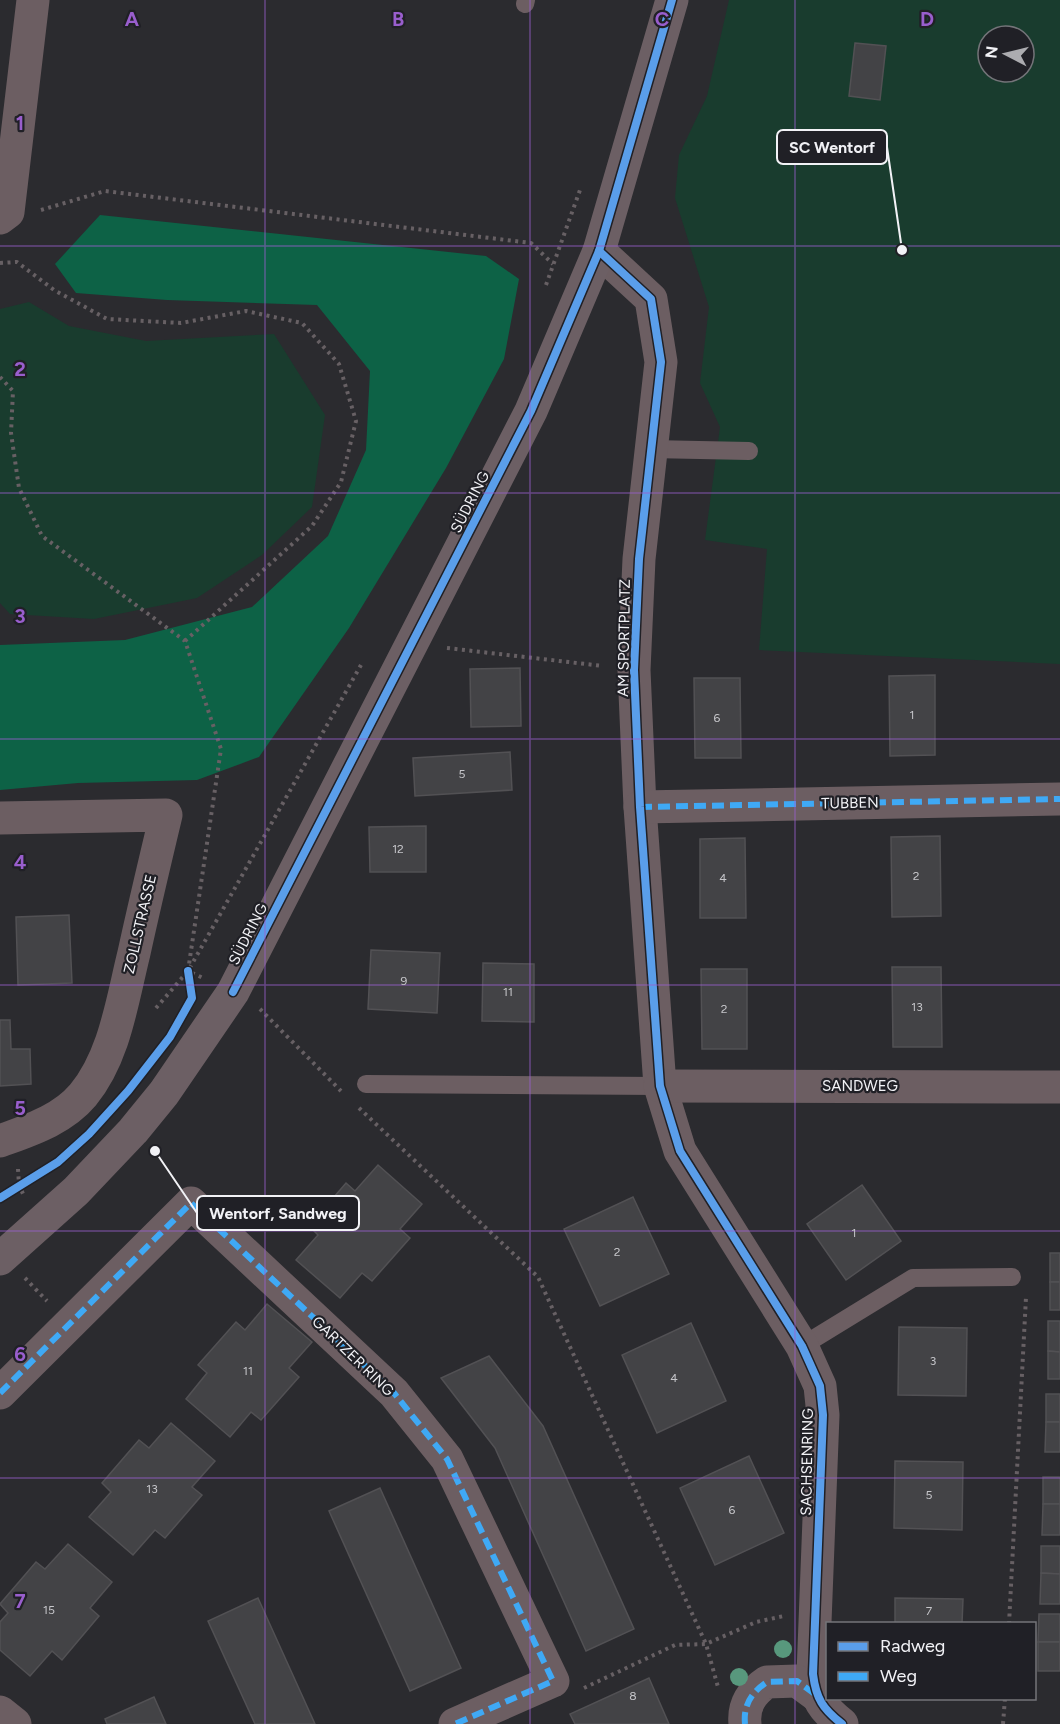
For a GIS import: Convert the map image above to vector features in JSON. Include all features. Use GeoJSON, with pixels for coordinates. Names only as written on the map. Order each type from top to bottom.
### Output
{"type":"FeatureCollection","features":[{"type":"Feature","properties":{"kind":"main road","name":"SÜDRING"},"geometry":{"type":"LineString","coordinates":[[2,1257],[76,1191],[133,1131],[164,1093],[233,992],[414,644],[531,411],[599,251],[672,0]]}},
{"type":"Feature","properties":{"kind":"street"},"geometry":{"type":"LineString","coordinates":[[16,216],[8,212],[33,0]]}},
{"type":"Feature","properties":{"kind":"street","name":"AM SPORTPLATZ"},"geometry":{"type":"LineString","coordinates":[[599,251],[651,299],[662,362],[650,449],[639,559],[634,670],[640,807],[660,1086]]}},
{"type":"Feature","properties":{"kind":"street","name":"TUBBEN"},"geometry":{"type":"LineString","coordinates":[[640,807],[1060,799]]}},
{"type":"Feature","properties":{"kind":"street","name":"ZOLLSTRASSE"},"geometry":{"type":"LineString","coordinates":[[0,818],[166,815],[118,1018],[97,1075],[83,1095],[64,1112],[8,1138]]}},
{"type":"Feature","properties":{"kind":"street","name":"SANDWEG"},"geometry":{"type":"LineString","coordinates":[[660,1086],[1060,1087]]}},
{"type":"Feature","properties":{"kind":"street","name":"SACHSENRING"},"geometry":{"type":"LineString","coordinates":[[660,1086],[680,1151],[802,1346],[820,1386],[823,1415],[813,1674],[826,1712]]}},
{"type":"Feature","properties":{"kind":"street","name":"GARTZER RING"},"geometry":{"type":"LineString","coordinates":[[0,1394],[191,1203],[394,1393],[447,1459],[553,1681]]}},
{"type":"Feature","properties":{"kind":"street"},"geometry":{"type":"LineString","coordinates":[[455,1724],[553,1681]]}},
{"type":"Feature","properties":{"kind":"street","name":"SACHSENRING"},"geometry":{"type":"LineString","coordinates":[[745,1724],[745,1711],[749,1699],[767,1682],[796,1681],[826,1712]]}},
{"type":"Feature","properties":{"kind":"street"},"geometry":{"type":"LineString","coordinates":[[0,1712],[15,1724]]}},
{"type":"Feature","properties":{"kind":"lane"},"geometry":{"type":"LineString","coordinates":[[650,449],[749,450]]}},
{"type":"Feature","properties":{"kind":"lane"},"geometry":{"type":"LineString","coordinates":[[366,1084],[660,1086]]}},
{"type":"Feature","properties":{"kind":"lane"},"geometry":{"type":"LineString","coordinates":[[802,1346],[913,1278],[1012,1277]]}},
{"type":"Feature","properties":{"kind":"path"},"geometry":{"type":"LineString","coordinates":[[542,296],[581,187]]}},
{"type":"Feature","properties":{"kind":"path"},"geometry":{"type":"LineString","coordinates":[[16,216],[105,191],[531,243],[553,264]]}},
{"type":"Feature","properties":{"kind":"path"},"geometry":{"type":"LineString","coordinates":[[0,263],[17,262],[54,290],[107,319],[181,323],[246,311],[302,323],[339,364],[356,421],[341,482],[312,526],[185,641]]}},
{"type":"Feature","properties":{"kind":"path"},"geometry":{"type":"LineString","coordinates":[[0,377],[13,391],[11,433],[19,488],[42,536],[185,641],[221,749],[189,970]]}},
{"type":"Feature","properties":{"kind":"path"},"geometry":{"type":"LineString","coordinates":[[414,644],[634,670]]}},
{"type":"Feature","properties":{"kind":"path"},"geometry":{"type":"LineString","coordinates":[[189,970],[363,661]]}},
{"type":"Feature","properties":{"kind":"path"},"geometry":{"type":"LineString","coordinates":[[189,970],[261,1009],[342,1092]]}},
{"type":"Feature","properties":{"kind":"path"},"geometry":{"type":"LineString","coordinates":[[351,1100],[538,1277],[706,1644],[721,1696]]}},
{"type":"Feature","properties":{"kind":"path"},"geometry":{"type":"LineString","coordinates":[[8,1138],[19,1185],[38,1225]]}},
{"type":"Feature","properties":{"kind":"path"},"geometry":{"type":"LineString","coordinates":[[2,1257],[70,1324]]}},
{"type":"Feature","properties":{"kind":"path"},"geometry":{"type":"LineString","coordinates":[[1009,1622],[1026,1289]]}},
{"type":"Feature","properties":{"kind":"path"},"geometry":{"type":"LineString","coordinates":[[553,1681],[577,1691],[675,1646],[706,1644],[756,1622],[795,1613],[817,1616]]}},
{"type":"Feature","properties":{"kind":"path"},"geometry":{"type":"LineString","coordinates":[[1003,1724],[1005,1700]]}},
{"type":"Feature","properties":{"kind":"green space"},"geometry":{"type":"Polygon","coordinates":[[[729,0],[1060,0],[1060,664],[759,650],[767,549],[705,540],[720,427],[700,383],[709,307],[675,198],[679,155],[707,96],[729,0]]]}},
{"type":"Feature","properties":{"kind":"green space"},"geometry":{"type":"Polygon","coordinates":[[[100,215],[486,256],[519,279],[504,359],[446,468],[349,628],[259,757],[197,780],[78,783],[0,790],[0,645],[125,640],[252,607],[328,536],[366,450],[370,371],[317,305],[167,300],[76,293],[55,264],[100,215]]]}},
{"type":"Feature","properties":{"kind":"green space"},"geometry":{"type":"Polygon","coordinates":[[[29,302],[69,326],[146,341],[274,334],[325,415],[312,507],[262,555],[197,598],[94,619],[10,614],[0,603],[0,309],[29,302]]]}},
{"type":"Feature","properties":{"kind":"building"},"geometry":{"type":"Polygon","coordinates":[[[855,43],[886,46],[880,100],[849,96],[855,43]]]}},
{"type":"Feature","properties":{"kind":"building"},"geometry":{"type":"Polygon","coordinates":[[[520,668],[521,726],[471,727],[470,669],[520,668]]]}},
{"type":"Feature","properties":{"kind":"building"},"geometry":{"type":"Polygon","coordinates":[[[935,675],[935,755],[890,756],[889,676],[935,675]]]}},
{"type":"Feature","properties":{"kind":"building"},"geometry":{"type":"Polygon","coordinates":[[[694,678],[740,678],[741,758],[695,758],[694,678]]]}},
{"type":"Feature","properties":{"kind":"building"},"geometry":{"type":"Polygon","coordinates":[[[510,752],[512,790],[415,796],[413,758],[510,752]]]}},
{"type":"Feature","properties":{"kind":"building"},"geometry":{"type":"Polygon","coordinates":[[[426,826],[426,872],[370,872],[369,827],[426,826]]]}},
{"type":"Feature","properties":{"kind":"building"},"geometry":{"type":"Polygon","coordinates":[[[940,836],[941,916],[892,917],[891,837],[940,836]]]}},
{"type":"Feature","properties":{"kind":"building"},"geometry":{"type":"Polygon","coordinates":[[[745,838],[746,918],[700,918],[700,839],[745,838]]]}},
{"type":"Feature","properties":{"kind":"building"},"geometry":{"type":"Polygon","coordinates":[[[69,915],[72,983],[18,985],[16,917],[69,915]]]}},
{"type":"Feature","properties":{"kind":"building"},"geometry":{"type":"Polygon","coordinates":[[[371,950],[440,953],[437,1013],[368,1009],[371,950]]]}},
{"type":"Feature","properties":{"kind":"building"},"geometry":{"type":"Polygon","coordinates":[[[483,963],[534,964],[534,1022],[482,1021],[483,963]]]}},
{"type":"Feature","properties":{"kind":"building"},"geometry":{"type":"Polygon","coordinates":[[[892,967],[941,967],[942,1047],[893,1047],[892,967]]]}},
{"type":"Feature","properties":{"kind":"building"},"geometry":{"type":"Polygon","coordinates":[[[701,969],[747,969],[747,1049],[702,1049],[701,969]]]}},
{"type":"Feature","properties":{"kind":"building"},"geometry":{"type":"Polygon","coordinates":[[[0,1020],[10,1020],[11,1049],[30,1049],[31,1084],[0,1086],[0,1020]]]}},
{"type":"Feature","properties":{"kind":"building"},"geometry":{"type":"Polygon","coordinates":[[[378,1165],[422,1204],[400,1229],[410,1238],[372,1281],[362,1273],[340,1298],[296,1260],[318,1235],[309,1226],[346,1183],[355,1191],[378,1165]]]}},
{"type":"Feature","properties":{"kind":"building"},"geometry":{"type":"Polygon","coordinates":[[[862,1185],[901,1241],[846,1280],[807,1224],[862,1185]]]}},
{"type":"Feature","properties":{"kind":"building"},"geometry":{"type":"Polygon","coordinates":[[[633,1197],[669,1274],[600,1306],[564,1229],[633,1197]]]}},
{"type":"Feature","properties":{"kind":"building"},"geometry":{"type":"Polygon","coordinates":[[[1050,1253],[1060,1253],[1060,1282],[1050,1282],[1050,1253]]]}},
{"type":"Feature","properties":{"kind":"building"},"geometry":{"type":"Polygon","coordinates":[[[1050,1282],[1060,1282],[1060,1310],[1050,1310],[1050,1282]]]}},
{"type":"Feature","properties":{"kind":"building"},"geometry":{"type":"Polygon","coordinates":[[[267,1304],[312,1342],[289,1368],[299,1377],[261,1420],[251,1412],[230,1437],[186,1399],[207,1373],[198,1365],[236,1322],[245,1330],[267,1304]]]}},
{"type":"Feature","properties":{"kind":"building"},"geometry":{"type":"Polygon","coordinates":[[[1048,1321],[1060,1321],[1060,1352],[1048,1351],[1048,1321]]]}},
{"type":"Feature","properties":{"kind":"building"},"geometry":{"type":"Polygon","coordinates":[[[691,1323],[726,1401],[657,1433],[622,1355],[691,1323]]]}},
{"type":"Feature","properties":{"kind":"building"},"geometry":{"type":"Polygon","coordinates":[[[899,1327],[967,1328],[966,1396],[898,1395],[899,1327]]]}},
{"type":"Feature","properties":{"kind":"building"},"geometry":{"type":"Polygon","coordinates":[[[1048,1351],[1060,1352],[1060,1379],[1048,1379],[1048,1351]]]}},
{"type":"Feature","properties":{"kind":"building"},"geometry":{"type":"Polygon","coordinates":[[[489,1356],[543,1426],[634,1629],[586,1651],[495,1448],[441,1378],[489,1356]]]}},
{"type":"Feature","properties":{"kind":"building"},"geometry":{"type":"Polygon","coordinates":[[[1046,1394],[1060,1394],[1060,1422],[1046,1422],[1046,1394]]]}},
{"type":"Feature","properties":{"kind":"building"},"geometry":{"type":"Polygon","coordinates":[[[1046,1422],[1060,1422],[1060,1452],[1045,1452],[1046,1422]]]}},
{"type":"Feature","properties":{"kind":"building"},"geometry":{"type":"Polygon","coordinates":[[[171,1423],[215,1461],[192,1487],[202,1495],[165,1538],[155,1530],[133,1555],[89,1517],[111,1492],[102,1483],[139,1440],[149,1448],[171,1423]]]}},
{"type":"Feature","properties":{"kind":"building"},"geometry":{"type":"Polygon","coordinates":[[[749,1456],[784,1533],[715,1565],[680,1488],[749,1456]]]}},
{"type":"Feature","properties":{"kind":"building"},"geometry":{"type":"Polygon","coordinates":[[[895,1461],[963,1462],[962,1530],[894,1528],[895,1461]]]}},
{"type":"Feature","properties":{"kind":"building"},"geometry":{"type":"Polygon","coordinates":[[[1043,1477],[1060,1477],[1060,1504],[1043,1504],[1043,1477]]]}},
{"type":"Feature","properties":{"kind":"building"},"geometry":{"type":"Polygon","coordinates":[[[380,1488],[461,1668],[410,1691],[329,1511],[380,1488]]]}},
{"type":"Feature","properties":{"kind":"building"},"geometry":{"type":"Polygon","coordinates":[[[1043,1504],[1060,1504],[1060,1535],[1042,1535],[1043,1504]]]}},
{"type":"Feature","properties":{"kind":"building"},"geometry":{"type":"Polygon","coordinates":[[[68,1544],[112,1582],[90,1608],[99,1616],[62,1660],[52,1651],[30,1676],[0,1650],[0,1622],[8,1613],[0,1604],[36,1562],[45,1569],[68,1544]]]}},
{"type":"Feature","properties":{"kind":"building"},"geometry":{"type":"Polygon","coordinates":[[[1041,1546],[1060,1546],[1060,1574],[1041,1573],[1041,1546]]]}},
{"type":"Feature","properties":{"kind":"building"},"geometry":{"type":"Polygon","coordinates":[[[1041,1573],[1060,1574],[1060,1604],[1040,1604],[1041,1573]]]}},
{"type":"Feature","properties":{"kind":"building"},"geometry":{"type":"Polygon","coordinates":[[[258,1598],[315,1724],[255,1724],[208,1621],[258,1598]]]}},
{"type":"Feature","properties":{"kind":"building"},"geometry":{"type":"Polygon","coordinates":[[[895,1598],[963,1599],[962,1622],[895,1622],[895,1598]]]}},
{"type":"Feature","properties":{"kind":"building"},"geometry":{"type":"Polygon","coordinates":[[[1039,1614],[1060,1614],[1060,1642],[1038,1642],[1039,1614]]]}},
{"type":"Feature","properties":{"kind":"building"},"geometry":{"type":"Polygon","coordinates":[[[1038,1642],[1060,1642],[1060,1671],[1038,1671],[1038,1642]]]}},
{"type":"Feature","properties":{"kind":"building"},"geometry":{"type":"Polygon","coordinates":[[[649,1678],[669,1724],[575,1724],[570,1714],[649,1678]]]}},
{"type":"Feature","properties":{"kind":"building"},"geometry":{"type":"Polygon","coordinates":[[[154,1697],[166,1724],[107,1724],[105,1719],[154,1697]]]}},
{"type":"Feature","properties":{"kind":"marked path"},"geometry":{"type":"LineString","coordinates":[[640,807],[1060,799]]}},
{"type":"Feature","properties":{"kind":"marked path"},"geometry":{"type":"LineString","coordinates":[[0,1393],[191,1203],[394,1393],[447,1459],[553,1681],[455,1724]]}},
{"type":"Feature","properties":{"kind":"marked path"},"geometry":{"type":"LineString","coordinates":[[745,1724],[747,1705],[757,1690],[767,1682],[797,1681],[816,1695]]}},
{"type":"Feature","properties":{"kind":"cycle path"},"geometry":{"type":"LineString","coordinates":[[233,992],[531,411],[599,251],[672,0]]}},
{"type":"Feature","properties":{"kind":"cycle path"},"geometry":{"type":"LineString","coordinates":[[599,251],[651,299],[661,362],[639,559],[634,670],[640,807],[660,1086],[680,1151],[802,1346],[820,1386],[823,1415],[813,1674],[816,1690],[822,1703],[842,1724]]}},
{"type":"Feature","properties":{"kind":"cycle path"},"geometry":{"type":"LineString","coordinates":[[0,1198],[58,1162],[89,1134],[128,1091],[170,1037],[192,998],[188,971]]}},
{"type":"Feature","properties":{"kind":"place","name":"SC Wentorf"},"geometry":{"type":"Point","coordinates":[902,250]}},
{"type":"Feature","properties":{"kind":"place","name":"Wentorf, Sandweg"},"geometry":{"type":"Point","coordinates":[155,1151]}}]}
